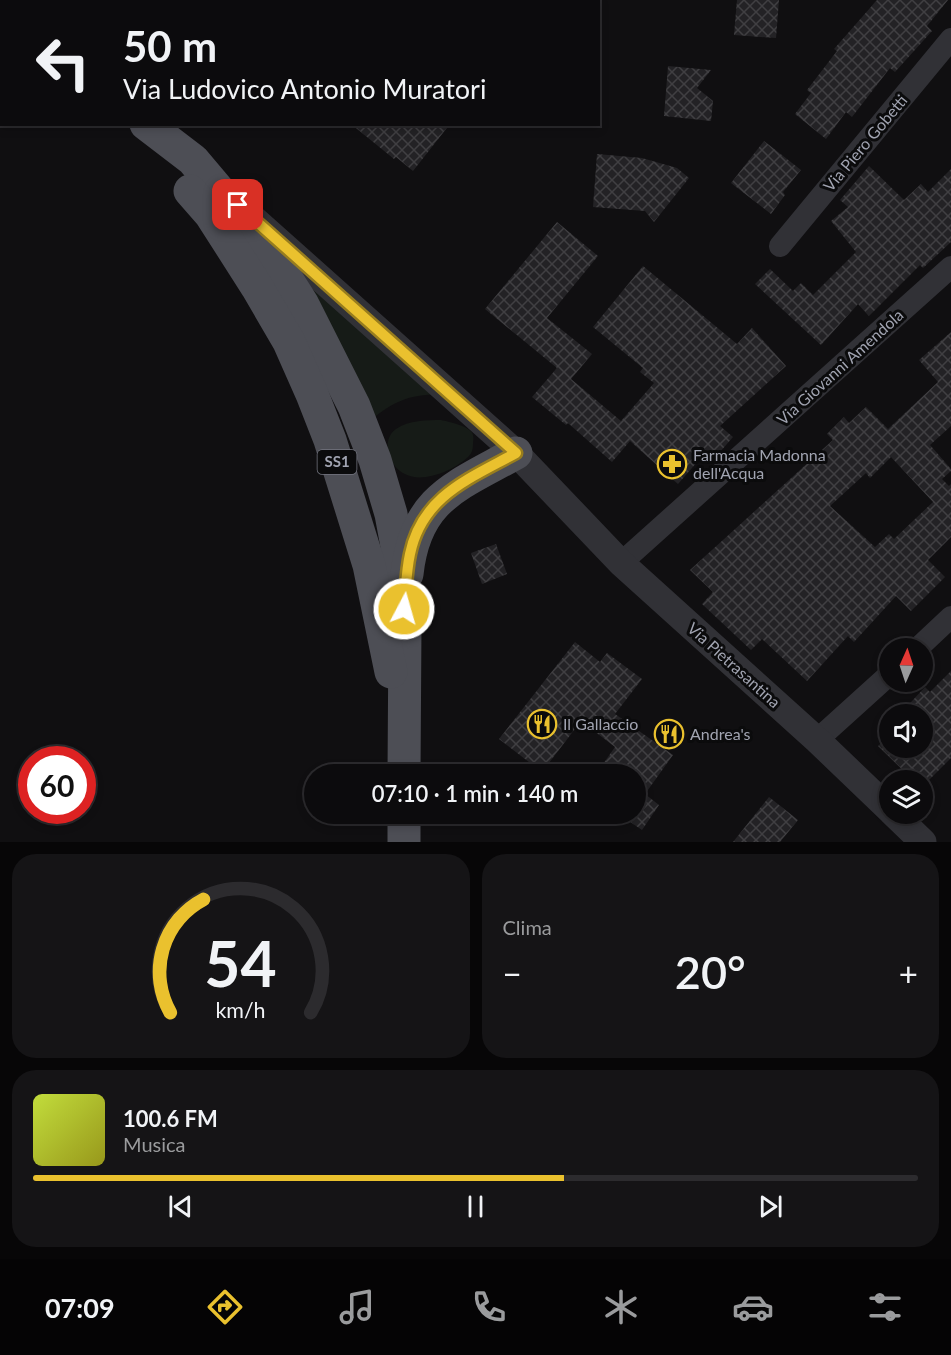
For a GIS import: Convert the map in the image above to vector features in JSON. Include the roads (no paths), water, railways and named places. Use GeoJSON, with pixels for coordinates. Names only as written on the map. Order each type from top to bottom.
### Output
{"type":"FeatureCollection","features":[{"type":"Feature","properties":{"kind":"main road","name":"SS1"},"geometry":{"type":"LineString","coordinates":[[134,126],[211,215],[289,342],[330,440],[369,565],[404,732]]}},
{"type":"Feature","properties":{"kind":"main road","name":"SS1"},"geometry":{"type":"LineString","coordinates":[[149,126],[193,160],[281,270],[302,303],[354,406],[375,460],[391,514],[402,573],[405,626],[404,764]]}},
{"type":"Feature","properties":{"kind":"main road"},"geometry":{"type":"LineString","coordinates":[[404,609],[410,554],[415,536],[425,516],[433,505],[458,485],[516,453]]}},
{"type":"Feature","properties":{"kind":"main road"},"geometry":{"type":"LineString","coordinates":[[404,824],[404,842]]}},
{"type":"Feature","properties":{"kind":"street","name":"Via Piero Gobetti"},"geometry":{"type":"LineString","coordinates":[[780,246],[951,39]]}},
{"type":"Feature","properties":{"kind":"street","name":"Via Pietrasantina"},"geometry":{"type":"LineString","coordinates":[[203,172],[516,453],[621,563],[817,740],[879,800]]}},
{"type":"Feature","properties":{"kind":"street","name":"Via Giovanni Amendola"},"geometry":{"type":"LineString","coordinates":[[621,563],[951,267]]}},
{"type":"Feature","properties":{"kind":"street"},"geometry":{"type":"LineString","coordinates":[[929,638],[951,617]]}},
{"type":"Feature","properties":{"kind":"street"},"geometry":{"type":"LineString","coordinates":[[817,740],[879,684]]}},
{"type":"Feature","properties":{"kind":"street","name":"Via Pietrasantina"},"geometry":{"type":"LineString","coordinates":[[904,824],[923,842]]}},
{"type":"Feature","properties":{"kind":"place","name":"Farmacia Madonna dell'Acqua"},"geometry":{"type":"Point","coordinates":[672,464]}},
{"type":"Feature","properties":{"kind":"place","name":"Il Gallaccio"},"geometry":{"type":"Point","coordinates":[542,724]}},
{"type":"Feature","properties":{"kind":"place","name":"Andrea's"},"geometry":{"type":"Point","coordinates":[669,734]}}]}
